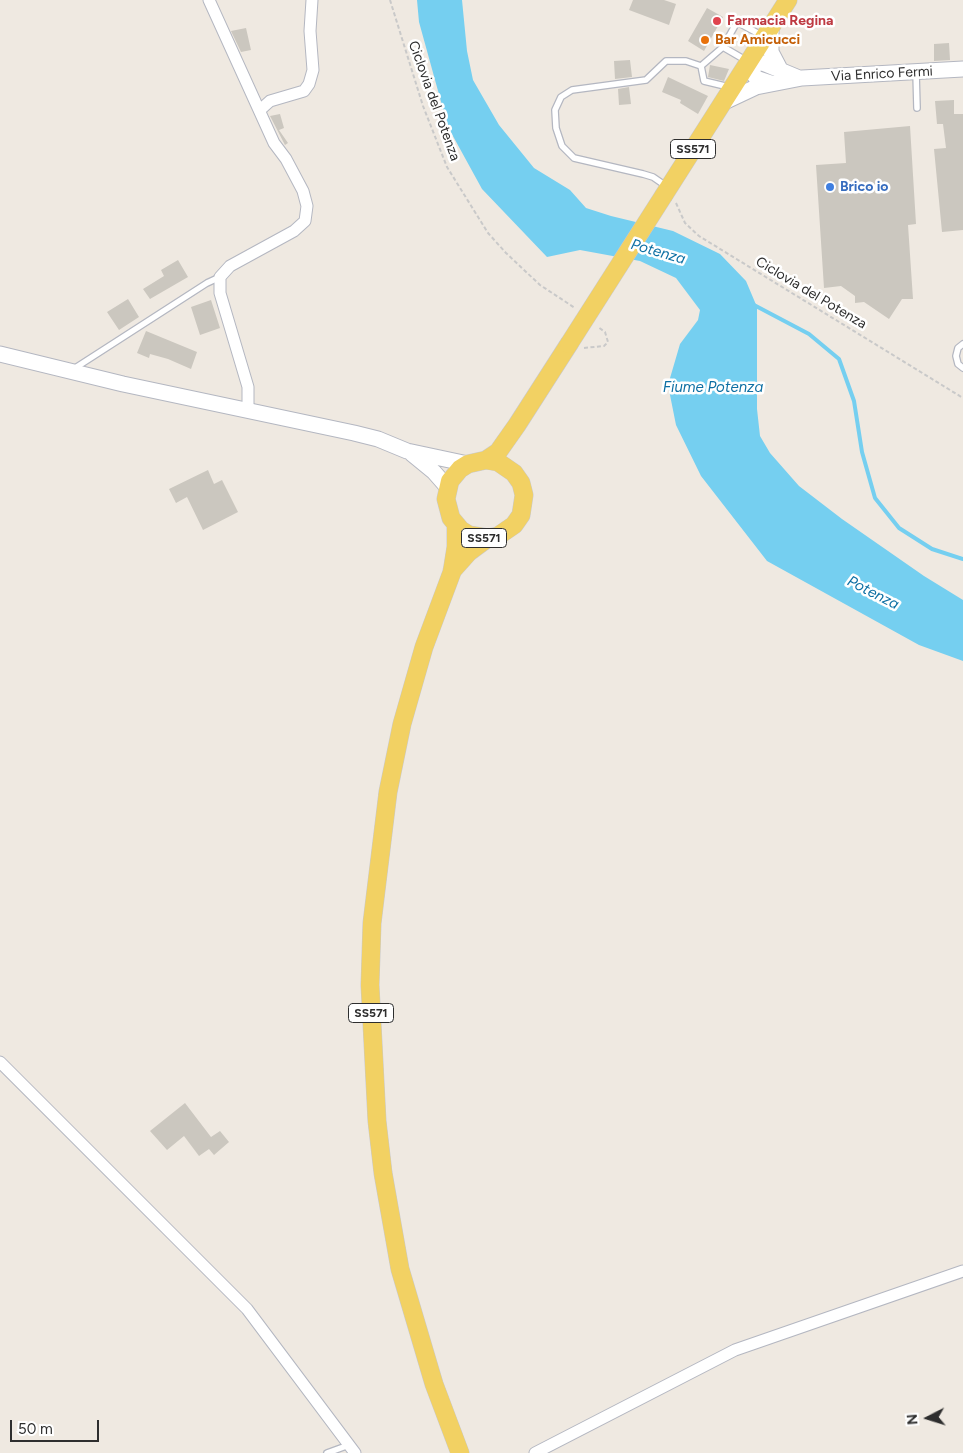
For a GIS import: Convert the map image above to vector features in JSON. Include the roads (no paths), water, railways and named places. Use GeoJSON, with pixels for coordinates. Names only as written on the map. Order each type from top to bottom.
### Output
{"type":"FeatureCollection","features":[{"type":"Feature","properties":{"kind":"main road","name":"SS571"},"geometry":{"type":"LineString","coordinates":[[486,460],[498,452],[517,425],[788,0]]}},
{"type":"Feature","properties":{"kind":"main road"},"geometry":{"type":"LineString","coordinates":[[768,32],[771,52],[781,71]]}},
{"type":"Feature","properties":{"kind":"main road"},"geometry":{"type":"LineString","coordinates":[[748,63],[756,78],[771,83]]}},
{"type":"Feature","properties":{"kind":"main road","name":"Via Enrico Fermi"},"geometry":{"type":"LineString","coordinates":[[748,63],[763,63],[802,78]]}},
{"type":"Feature","properties":{"kind":"main road","name":"Via Enrico Fermi"},"geometry":{"type":"LineString","coordinates":[[722,104],[746,90],[771,83],[802,78],[963,69]]}},
{"type":"Feature","properties":{"kind":"main road"},"geometry":{"type":"LineString","coordinates":[[0,354],[378,439],[407,451],[468,464],[486,460],[498,462],[514,473]]}},
{"type":"Feature","properties":{"kind":"main road","name":"SS571"},"geometry":{"type":"LineString","coordinates":[[452,572],[469,552],[488,538],[508,531],[521,514],[524,495],[521,483],[514,473],[512,457],[517,425]]}},
{"type":"Feature","properties":{"kind":"main road"},"geometry":{"type":"LineString","coordinates":[[407,451],[434,472],[448,488],[455,474],[468,464]]}},
{"type":"Feature","properties":{"kind":"main road","name":"SS571"},"geometry":{"type":"LineString","coordinates":[[448,488],[447,509],[456,525],[469,535],[488,538]]}},
{"type":"Feature","properties":{"kind":"main road","name":"SS571"},"geometry":{"type":"LineString","coordinates":[[456,525],[456,547],[452,572],[424,647],[402,724],[388,792],[372,924],[370,985],[377,1121],[383,1173],[398,1260],[431,1375],[460,1453]]}},
{"type":"Feature","properties":{"kind":"street"},"geometry":{"type":"LineString","coordinates":[[209,0],[262,118],[274,143],[286,159],[303,191],[307,206],[305,221],[294,231],[230,266],[220,277],[220,293],[248,386],[248,410]]}},
{"type":"Feature","properties":{"kind":"street"},"geometry":{"type":"LineString","coordinates":[[260,110],[270,101],[304,91],[309,84],[313,70],[310,31],[312,0]]}},
{"type":"Feature","properties":{"kind":"street"},"geometry":{"type":"LineString","coordinates":[[0,1062],[247,1309],[352,1449]]}},
{"type":"Feature","properties":{"kind":"street"},"geometry":{"type":"LineString","coordinates":[[535,1453],[735,1350],[963,1271]]}},
{"type":"Feature","properties":{"kind":"lane"},"geometry":{"type":"LineString","coordinates":[[702,66],[723,47],[737,22],[768,32]]}},
{"type":"Feature","properties":{"kind":"lane"},"geometry":{"type":"LineString","coordinates":[[723,47],[748,63]]}},
{"type":"Feature","properties":{"kind":"lane"},"geometry":{"type":"LineString","coordinates":[[666,191],[653,177],[574,158],[562,146],[556,128],[555,110],[561,97],[572,90],[646,80],[666,61],[686,61],[702,66]]}},
{"type":"Feature","properties":{"kind":"lane"},"geometry":{"type":"LineString","coordinates":[[702,66],[704,81],[732,88]]}},
{"type":"Feature","properties":{"kind":"lane"},"geometry":{"type":"LineString","coordinates":[[916,72],[917,108]]}},
{"type":"Feature","properties":{"kind":"lane"},"geometry":{"type":"LineString","coordinates":[[70,371],[207,283],[220,277]]}},
{"type":"Feature","properties":{"kind":"lane"},"geometry":{"type":"LineString","coordinates":[[963,344],[958,348],[956,356],[958,364],[963,368]]}},
{"type":"Feature","properties":{"kind":"lane"},"geometry":{"type":"LineString","coordinates":[[327,1453],[352,1449]]}},
{"type":"Feature","properties":{"kind":"water","name":"Fiume Potenza"},"geometry":{"type":"Polygon","coordinates":[[[417,0],[462,0],[467,51],[473,80],[499,125],[534,168],[570,190],[586,208],[673,231],[720,254],[746,281],[757,307],[757,409],[760,436],[770,453],[799,486],[842,519],[924,576],[963,600],[963,661],[919,645],[767,561],[701,476],[676,425],[668,385],[680,344],[698,320],[700,310],[676,278],[640,261],[580,250],[547,257],[482,189],[448,127],[419,22],[417,0]]]}},
{"type":"Feature","properties":{"kind":"waterway"},"geometry":{"type":"LineString","coordinates":[[754,305],[809,334],[839,359],[854,401],[862,452],[875,498],[899,528],[932,549],[963,559]]}},
{"type":"Feature","properties":{"kind":"place","name":"Farmacia Regina"},"geometry":{"type":"Point","coordinates":[717,21]}},
{"type":"Feature","properties":{"kind":"place","name":"Bar Amicucci"},"geometry":{"type":"Point","coordinates":[705,40]}},
{"type":"Feature","properties":{"kind":"place","name":"Brico io"},"geometry":{"type":"Point","coordinates":[830,187]}},
{"type":"Feature","properties":{"kind":"water label","name":"Potenza"},"geometry":{"type":"Point","coordinates":[658,252]}},
{"type":"Feature","properties":{"kind":"water label","name":"Potenza"},"geometry":{"type":"Point","coordinates":[873,593]}}]}
